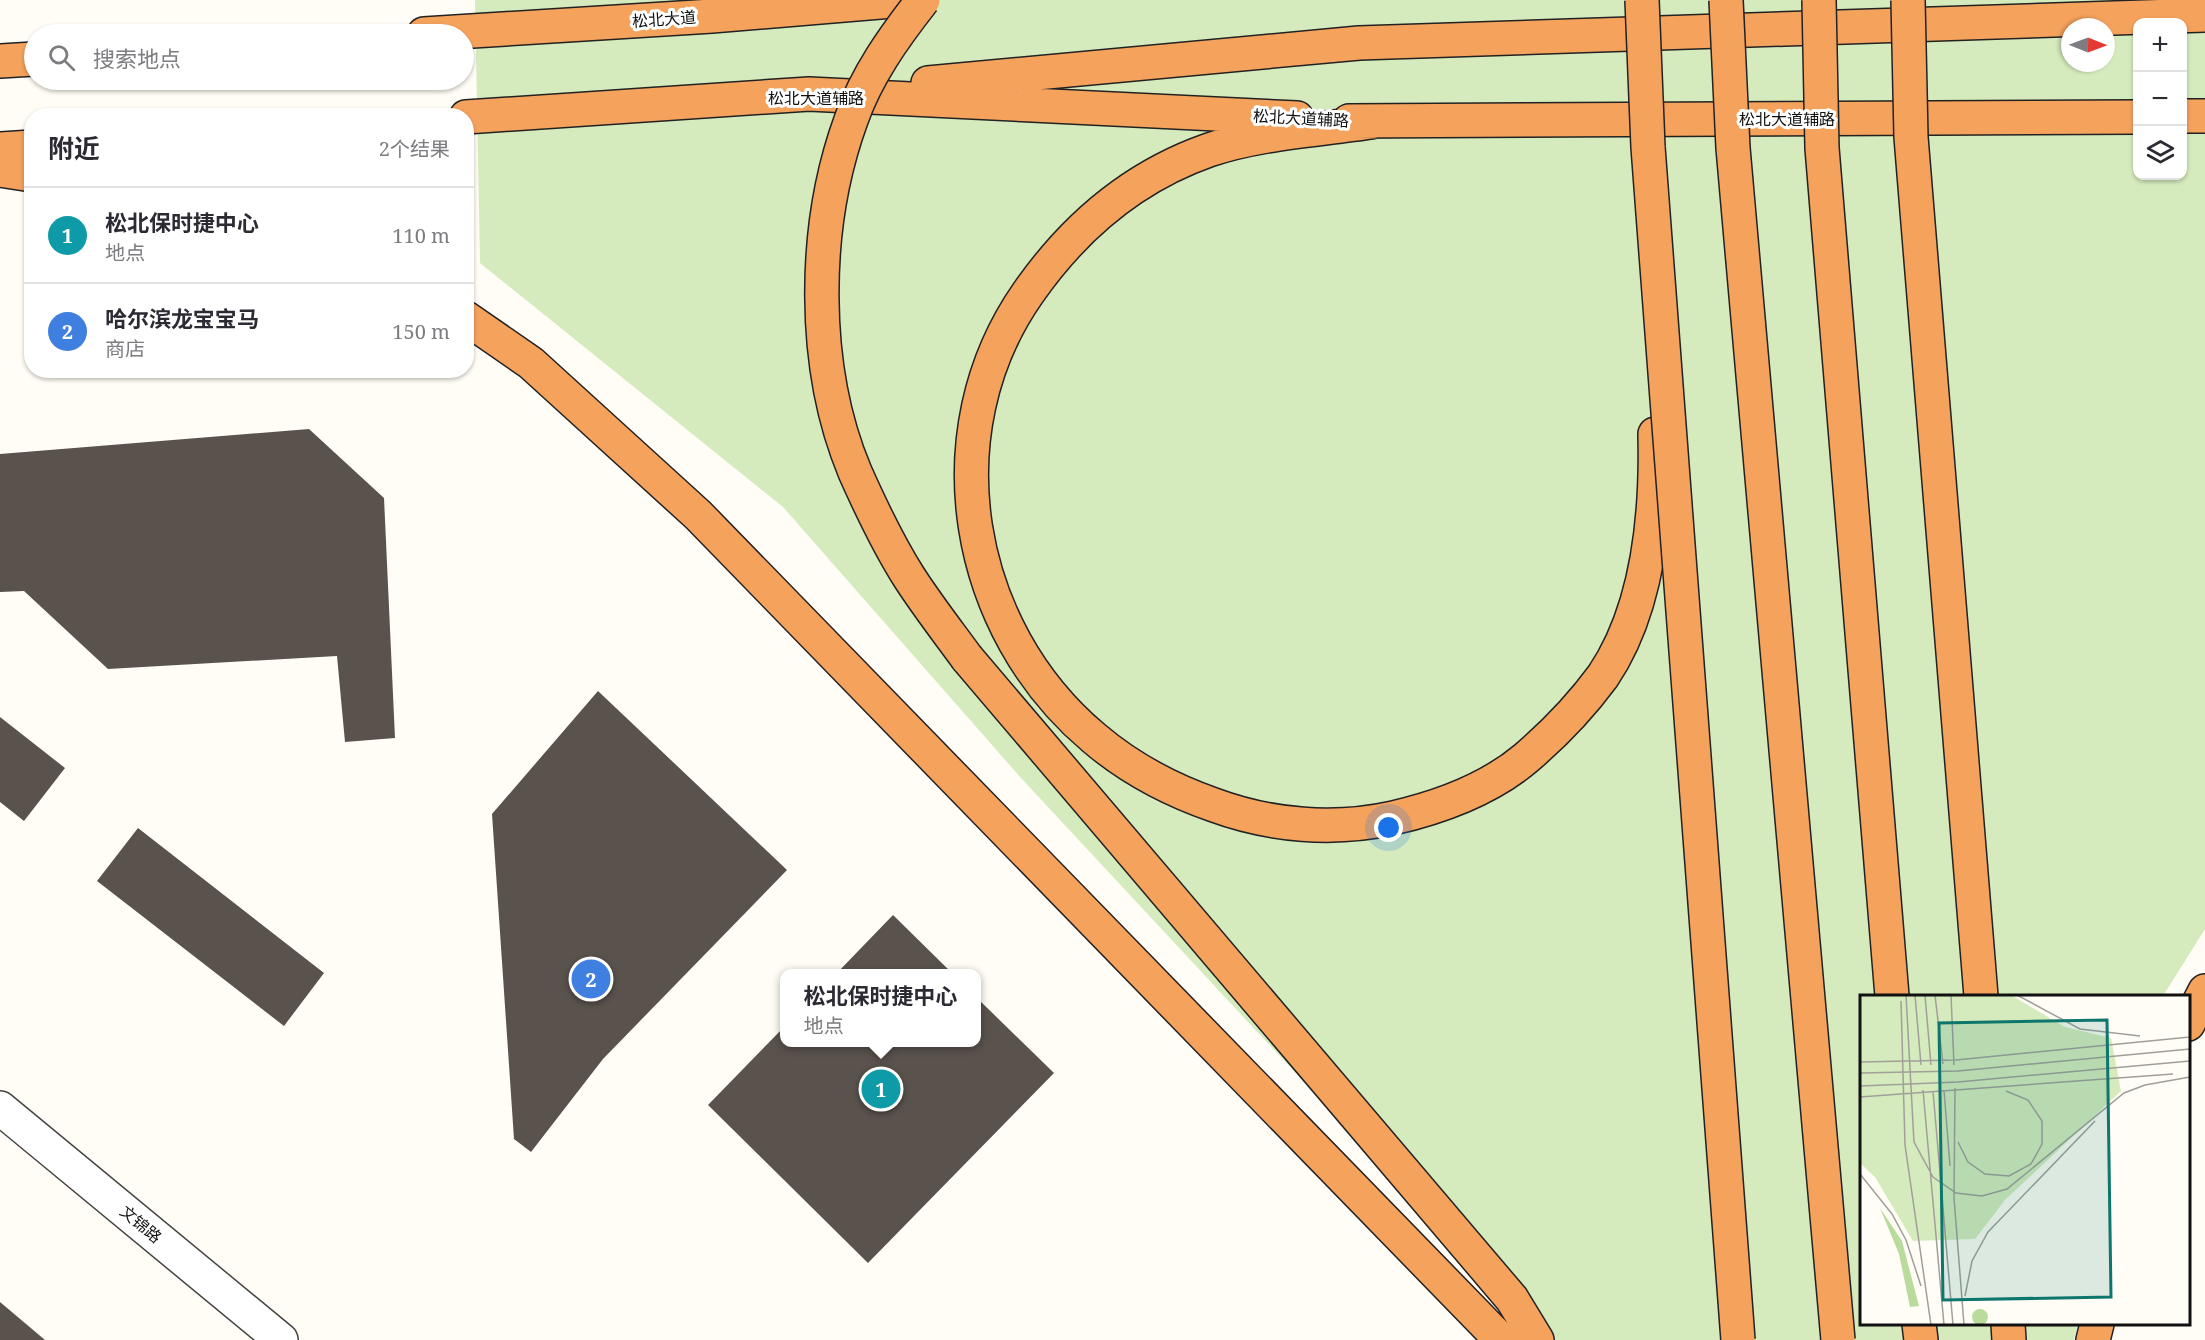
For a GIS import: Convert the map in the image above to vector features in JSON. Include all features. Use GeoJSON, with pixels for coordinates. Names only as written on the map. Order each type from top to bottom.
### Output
{"type":"FeatureCollection","features":[{"type":"Feature","properties":{"kind":"highway","name":"松北大道"},"geometry":{"type":"LineString","coordinates":[[474,31],[712,16],[904,0]]}},
{"type":"Feature","properties":{"kind":"highway"},"geometry":{"type":"LineString","coordinates":[[923,0],[875,68],[851,119],[837,164],[827,213],[823,265],[823,319],[829,376],[839,421],[854,470],[877,520],[909,578],[967,658],[1512,1299],[1538,1340]]}},
{"type":"Feature","properties":{"kind":"highway"},"geometry":{"type":"LineString","coordinates":[[1371,122],[1254,139],[1209,150],[1134,187],[1098,213],[1068,241],[1015,312],[996,349],[974,427],[971,464],[977,541],[989,586],[1002,617],[1018,649],[1040,682],[1094,739],[1162,784],[1226,809],[1289,823],[1331,825],[1371,823],[1424,810],[1453,800],[1494,781],[1549,738],[1604,674],[1620,645],[1632,617],[1644,571],[1657,481],[1642,0]]}},
{"type":"Feature","properties":{"kind":"highway"},"geometry":{"type":"LineString","coordinates":[[1726,0],[1735,172],[1838,1340]]}},
{"type":"Feature","properties":{"kind":"highway"},"geometry":{"type":"LineString","coordinates":[[1819,0],[1822,148],[1892,995]]}},
{"type":"Feature","properties":{"kind":"highway"},"geometry":{"type":"LineString","coordinates":[[1908,0],[1911,137],[1981,995]]}},
{"type":"Feature","properties":{"kind":"highway"},"geometry":{"type":"LineString","coordinates":[[809,94],[1359,43],[2205,15]]}},
{"type":"Feature","properties":{"kind":"highway"},"geometry":{"type":"LineString","coordinates":[[0,61],[24,60]]}},
{"type":"Feature","properties":{"kind":"highway","name":"松北大道辅路"},"geometry":{"type":"LineString","coordinates":[[474,116],[809,94],[1371,122],[2133,117]]}},
{"type":"Feature","properties":{"kind":"highway"},"geometry":{"type":"LineString","coordinates":[[2187,116],[2205,116]]}},
{"type":"Feature","properties":{"kind":"highway"},"geometry":{"type":"LineString","coordinates":[[1648,147],[1738,1340]]}},
{"type":"Feature","properties":{"kind":"highway"},"geometry":{"type":"LineString","coordinates":[[0,149],[24,148]]}},
{"type":"Feature","properties":{"kind":"highway"},"geometry":{"type":"LineString","coordinates":[[0,170],[24,174]]}},
{"type":"Feature","properties":{"kind":"highway"},"geometry":{"type":"LineString","coordinates":[[474,324],[531,363],[698,515],[1502,1340]]}},
{"type":"Feature","properties":{"kind":"highway"},"geometry":{"type":"LineString","coordinates":[[2190,1020],[2205,991]]}},
{"type":"Feature","properties":{"kind":"highway"},"geometry":{"type":"LineString","coordinates":[[1919,1325],[1921,1340]]}},
{"type":"Feature","properties":{"kind":"highway"},"geometry":{"type":"LineString","coordinates":[[2008,1325],[2009,1340]]}},
{"type":"Feature","properties":{"kind":"highway"},"geometry":{"type":"LineString","coordinates":[[2093,1340],[2097,1325]]}},
{"type":"Feature","properties":{"kind":"street","name":"文锦路"},"geometry":{"type":"LineString","coordinates":[[0,1108],[281,1340]]}},
{"type":"Feature","properties":{"kind":"green space"},"geometry":{"type":"Polygon","coordinates":[[[475,0],[2205,0],[2205,929],[2164,995],[1860,995],[1860,1325],[2078,1325],[2074,1340],[1544,1340],[1021,778],[783,507],[480,263],[475,0]]]}},
{"type":"Feature","properties":{"kind":"building"},"geometry":{"type":"Polygon","coordinates":[[[309,429],[384,498],[395,738],[345,742],[337,656],[108,669],[24,591],[0,592],[0,454],[309,429]]]}},
{"type":"Feature","properties":{"kind":"building"},"geometry":{"type":"Polygon","coordinates":[[[598,691],[787,870],[603,1059],[531,1152],[514,1139],[492,814],[598,691]]]}},
{"type":"Feature","properties":{"kind":"building"},"geometry":{"type":"Polygon","coordinates":[[[0,717],[65,768],[24,821],[0,802],[0,717]]]}},
{"type":"Feature","properties":{"kind":"building"},"geometry":{"type":"Polygon","coordinates":[[[138,828],[324,973],[284,1026],[97,881],[138,828]]]}},
{"type":"Feature","properties":{"kind":"building"},"geometry":{"type":"Polygon","coordinates":[[[893,915],[948,969],[841,969],[893,915]]]}},
{"type":"Feature","properties":{"kind":"building"},"geometry":{"type":"Polygon","coordinates":[[[981,1002],[1054,1073],[868,1263],[708,1105],[780,1031],[780,1047],[981,1047],[981,1002]]]}},
{"type":"Feature","properties":{"kind":"building"},"geometry":{"type":"Polygon","coordinates":[[[0,1302],[45,1340],[0,1340],[0,1302]]]}},
{"type":"Feature","properties":{"kind":"place","name":"哈尔滨龙宝宝马"},"geometry":{"type":"Point","coordinates":[591,979]}},
{"type":"Feature","properties":{"kind":"place","name":"松北保时捷中心"},"geometry":{"type":"Point","coordinates":[881,1089]}}]}
